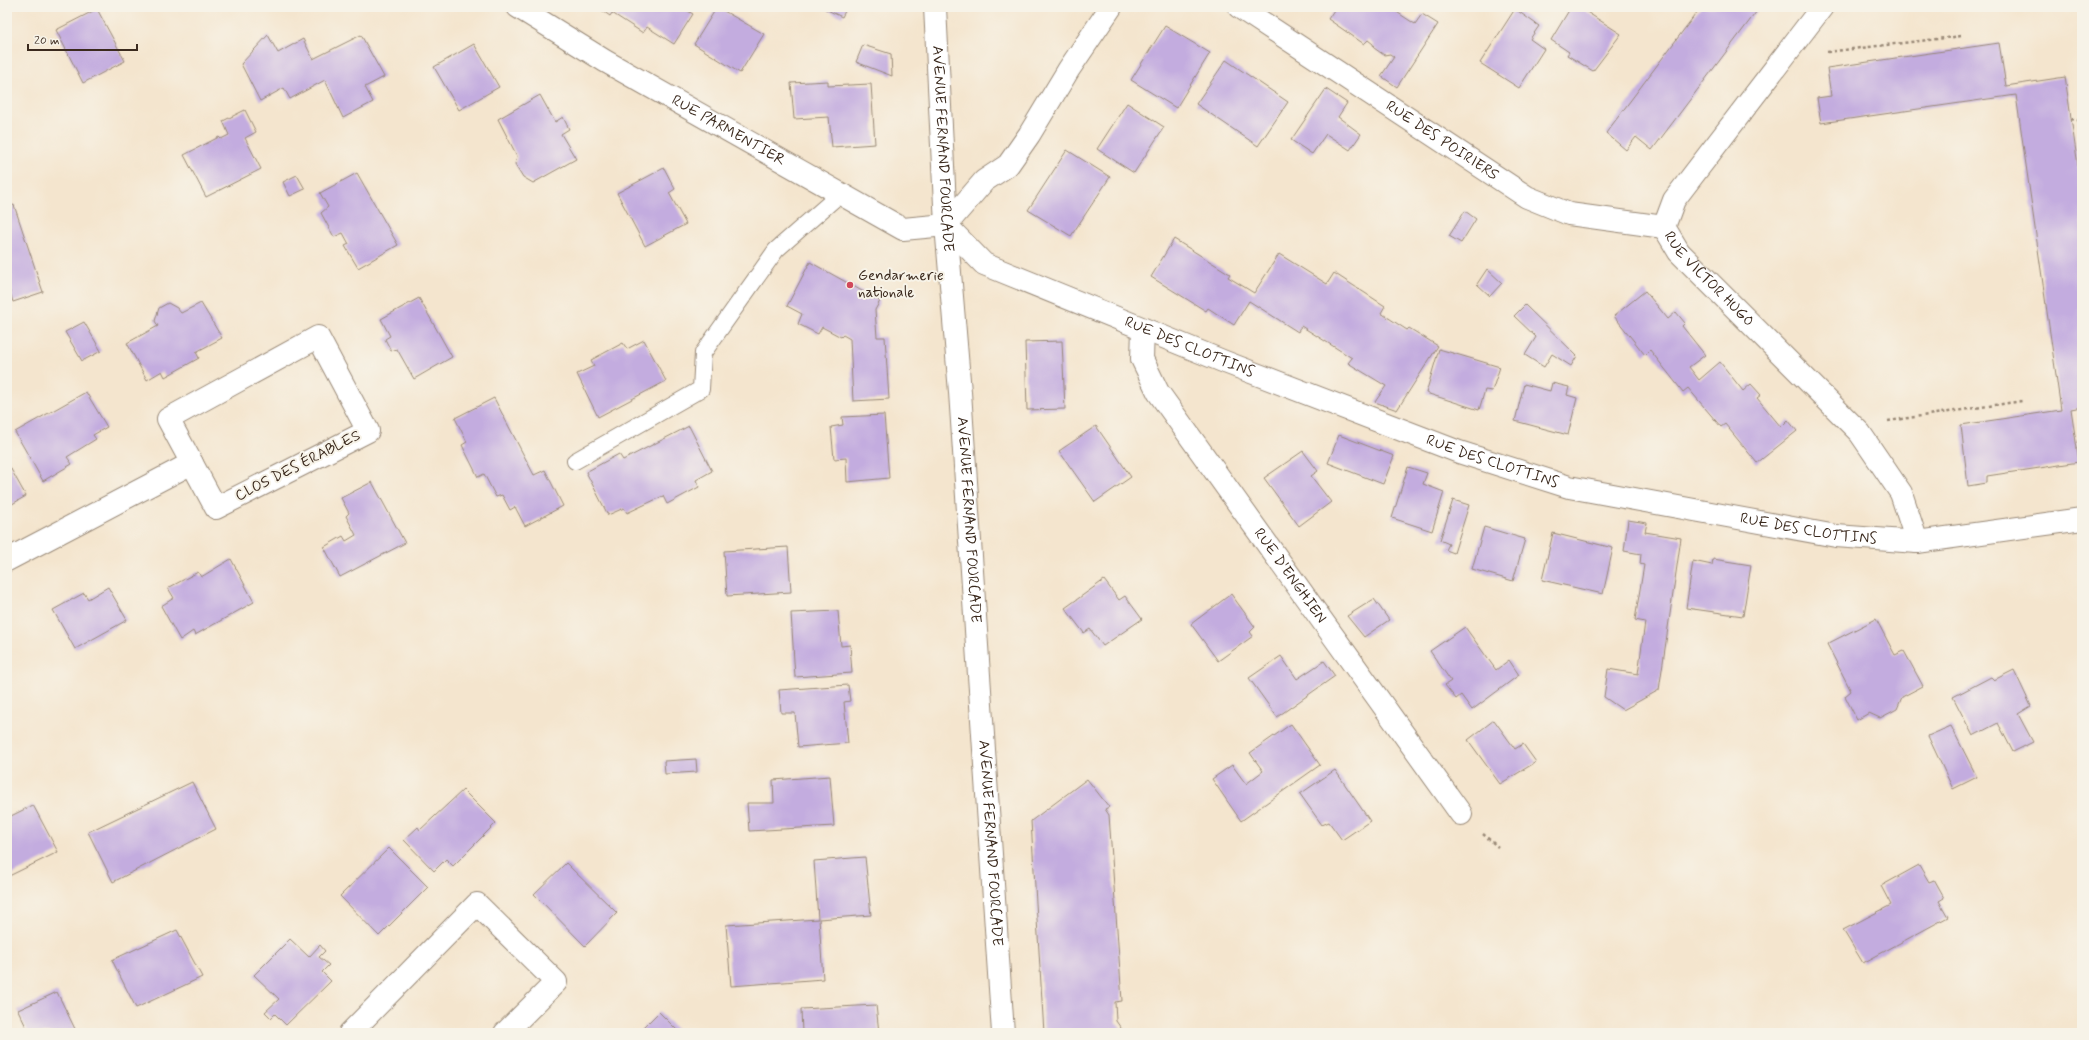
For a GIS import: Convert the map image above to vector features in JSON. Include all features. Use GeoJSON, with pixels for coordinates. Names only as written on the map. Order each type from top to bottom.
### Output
{"type":"FeatureCollection","features":[{"type":"Feature","properties":{"kind":"street","name":"RUE PARMENTIER"},"geometry":{"type":"LineString","coordinates":[[518,7],[605,61],[903,229],[946,225]]}},
{"type":"Feature","properties":{"kind":"street","name":"AVENUE FERNAND FOURCADE"},"geometry":{"type":"LineString","coordinates":[[935,7],[946,225],[960,392],[1002,1033]]}},
{"type":"Feature","properties":{"kind":"street"},"geometry":{"type":"LineString","coordinates":[[946,225],[984,181],[1008,165],[1029,135],[1068,69],[1111,7]]}},
{"type":"Feature","properties":{"kind":"street","name":"RUE DES POIRIERS"},"geometry":{"type":"LineString","coordinates":[[1239,7],[1527,197],[1569,214],[1664,227]]}},
{"type":"Feature","properties":{"kind":"street","name":"RUE VICTOR HUGO"},"geometry":{"type":"LineString","coordinates":[[1822,7],[1674,200],[1664,227],[1679,252],[1860,433],[1889,473],[1901,493],[1917,542]]}},
{"type":"Feature","properties":{"kind":"street","name":"RUE DES CLOTTINS"},"geometry":{"type":"LineString","coordinates":[[946,225],[984,264],[1143,329],[1459,452],[1569,487],[1836,536],[1917,542],[2082,519]]}},
{"type":"Feature","properties":{"kind":"street","name":"RUE D'ENGHIEN"},"geometry":{"type":"LineString","coordinates":[[1143,329],[1142,358],[1158,392],[1461,814]]}},
{"type":"Feature","properties":{"kind":"street","name":"CLOS DES ÉRABLES"},"geometry":{"type":"LineString","coordinates":[[318,337],[368,431],[216,508],[192,463],[168,419],[318,337]]}},
{"type":"Feature","properties":{"kind":"street"},"geometry":{"type":"LineString","coordinates":[[7,560],[192,463]]}},
{"type":"Feature","properties":{"kind":"street"},"geometry":{"type":"LineString","coordinates":[[350,1033],[477,904],[556,982],[505,1033]]}},
{"type":"Feature","properties":{"kind":"lane"},"geometry":{"type":"LineString","coordinates":[[575,462],[701,389],[703,353],[771,257],[776,250],[840,194]]}},
{"type":"Feature","properties":{"kind":"path"},"geometry":{"type":"LineString","coordinates":[[1783,58],[1962,36]]}},
{"type":"Feature","properties":{"kind":"path"},"geometry":{"type":"LineString","coordinates":[[2071,119],[2082,121]]}},
{"type":"Feature","properties":{"kind":"path"},"geometry":{"type":"LineString","coordinates":[[1853,426],[2022,401]]}},
{"type":"Feature","properties":{"kind":"building"},"geometry":{"type":"Polygon","coordinates":[[[597,7],[681,7],[693,14],[674,44],[647,27],[643,33],[612,13],[610,16],[597,7]]]}},
{"type":"Feature","properties":{"kind":"building"},"geometry":{"type":"Polygon","coordinates":[[[717,7],[764,34],[740,73],[694,44],[717,7]]]}},
{"type":"Feature","properties":{"kind":"building"},"geometry":{"type":"Polygon","coordinates":[[[821,7],[847,7],[842,17],[821,7]]]}},
{"type":"Feature","properties":{"kind":"building"},"geometry":{"type":"Polygon","coordinates":[[[1336,7],[1389,7],[1415,24],[1422,14],[1438,24],[1397,87],[1381,76],[1394,57],[1390,54],[1384,55],[1374,48],[1373,44],[1368,40],[1364,44],[1328,19],[1336,7]]]}},
{"type":"Feature","properties":{"kind":"building"},"geometry":{"type":"Polygon","coordinates":[[[1571,7],[1579,7],[1621,34],[1593,71],[1567,55],[1569,52],[1551,40],[1571,7]]]}},
{"type":"Feature","properties":{"kind":"building"},"geometry":{"type":"Polygon","coordinates":[[[1701,7],[1760,7],[1652,150],[1636,137],[1626,150],[1606,133],[1701,7]]]}},
{"type":"Feature","properties":{"kind":"building"},"geometry":{"type":"Polygon","coordinates":[[[97,9],[125,61],[83,83],[56,30],[97,9]]]}},
{"type":"Feature","properties":{"kind":"building"},"geometry":{"type":"Polygon","coordinates":[[[1515,9],[1539,26],[1530,39],[1544,49],[1519,88],[1480,63],[1515,9]]]}},
{"type":"Feature","properties":{"kind":"building"},"geometry":{"type":"Polygon","coordinates":[[[1165,26],[1210,53],[1176,108],[1131,80],[1165,26]]]}},
{"type":"Feature","properties":{"kind":"building"},"geometry":{"type":"Polygon","coordinates":[[[268,35],[278,53],[303,39],[313,59],[361,35],[384,77],[365,87],[373,102],[343,118],[325,80],[290,99],[284,88],[260,101],[241,64],[268,35]]]}},
{"type":"Feature","properties":{"kind":"building"},"geometry":{"type":"Polygon","coordinates":[[[1999,43],[2006,86],[2065,77],[2082,193],[2082,407],[2071,409],[2079,462],[1987,476],[1987,483],[1968,486],[1961,425],[2061,410],[2016,95],[1821,123],[1817,98],[1831,96],[1827,68],[1999,43]]]}},
{"type":"Feature","properties":{"kind":"building"},"geometry":{"type":"Polygon","coordinates":[[[474,44],[499,87],[459,110],[434,67],[474,44]]]}},
{"type":"Feature","properties":{"kind":"building"},"geometry":{"type":"Polygon","coordinates":[[[863,45],[891,54],[892,76],[856,62],[863,45]]]}},
{"type":"Feature","properties":{"kind":"building"},"geometry":{"type":"Polygon","coordinates":[[[1226,60],[1288,102],[1258,146],[1196,104],[1226,60]]]}},
{"type":"Feature","properties":{"kind":"building"},"geometry":{"type":"Polygon","coordinates":[[[828,81],[828,86],[871,84],[875,144],[832,147],[829,117],[794,119],[791,83],[828,81]]]}},
{"type":"Feature","properties":{"kind":"building"},"geometry":{"type":"Polygon","coordinates":[[[1326,89],[1347,103],[1338,117],[1361,134],[1350,150],[1326,134],[1312,154],[1291,140],[1326,89]]]}},
{"type":"Feature","properties":{"kind":"building"},"geometry":{"type":"Polygon","coordinates":[[[540,95],[555,122],[563,117],[569,129],[561,134],[576,159],[533,183],[523,177],[515,164],[517,156],[498,119],[540,95]]]}},
{"type":"Feature","properties":{"kind":"building"},"geometry":{"type":"Polygon","coordinates":[[[1127,103],[1164,127],[1134,173],[1097,149],[1127,103]]]}},
{"type":"Feature","properties":{"kind":"building"},"geometry":{"type":"Polygon","coordinates":[[[245,110],[256,132],[245,138],[261,169],[206,197],[184,155],[219,137],[221,139],[229,135],[223,121],[245,110]]]}},
{"type":"Feature","properties":{"kind":"building"},"geometry":{"type":"Polygon","coordinates":[[[1067,150],[1110,177],[1071,236],[1028,210],[1067,150]]]}},
{"type":"Feature","properties":{"kind":"building"},"geometry":{"type":"Polygon","coordinates":[[[664,168],[675,189],[669,193],[686,224],[645,246],[617,193],[664,168]]]}},
{"type":"Feature","properties":{"kind":"building"},"geometry":{"type":"Polygon","coordinates":[[[357,173],[398,245],[358,268],[345,246],[349,244],[343,233],[334,237],[321,213],[328,207],[320,193],[357,173]]]}},
{"type":"Feature","properties":{"kind":"building"},"geometry":{"type":"Polygon","coordinates":[[[297,175],[305,189],[290,196],[283,182],[297,175]]]}},
{"type":"Feature","properties":{"kind":"building"},"geometry":{"type":"Polygon","coordinates":[[[14,205],[43,292],[13,302],[7,283],[7,207],[14,205]]]}},
{"type":"Feature","properties":{"kind":"building"},"geometry":{"type":"Polygon","coordinates":[[[1465,211],[1476,219],[1461,243],[1449,236],[1465,211]]]}},
{"type":"Feature","properties":{"kind":"building"},"geometry":{"type":"Polygon","coordinates":[[[1174,239],[1230,274],[1228,277],[1254,293],[1279,254],[1327,284],[1334,273],[1385,306],[1381,313],[1407,330],[1409,328],[1438,346],[1397,410],[1375,402],[1386,386],[1348,363],[1352,358],[1301,326],[1298,332],[1249,301],[1234,325],[1208,308],[1206,311],[1151,277],[1174,239]]]}},
{"type":"Feature","properties":{"kind":"building"},"geometry":{"type":"Polygon","coordinates":[[[810,262],[880,301],[875,310],[877,337],[885,337],[889,399],[853,401],[850,339],[843,335],[841,337],[822,327],[818,334],[798,324],[802,314],[787,306],[810,262]]]}},
{"type":"Feature","properties":{"kind":"building"},"geometry":{"type":"Polygon","coordinates":[[[1487,269],[1502,283],[1490,296],[1477,284],[1487,269]]]}},
{"type":"Feature","properties":{"kind":"building"},"geometry":{"type":"Polygon","coordinates":[[[1645,291],[1668,319],[1676,312],[1685,323],[1682,326],[1705,355],[1689,367],[1699,380],[1720,362],[1743,391],[1751,384],[1761,395],[1757,398],[1781,427],[1788,420],[1797,431],[1757,463],[1725,424],[1721,427],[1688,388],[1683,392],[1650,350],[1645,355],[1614,316],[1645,291]]]}},
{"type":"Feature","properties":{"kind":"building"},"geometry":{"type":"Polygon","coordinates":[[[419,298],[452,357],[414,379],[397,349],[391,351],[385,339],[390,336],[381,319],[419,298]]]}},
{"type":"Feature","properties":{"kind":"building"},"geometry":{"type":"Polygon","coordinates":[[[168,303],[177,308],[181,313],[201,303],[222,338],[196,352],[199,358],[165,377],[162,371],[147,380],[127,343],[158,326],[155,321],[159,308],[168,303]]]}},
{"type":"Feature","properties":{"kind":"building"},"geometry":{"type":"Polygon","coordinates":[[[1525,305],[1577,356],[1571,366],[1552,354],[1544,367],[1525,355],[1536,337],[1514,316],[1525,305]]]}},
{"type":"Feature","properties":{"kind":"building"},"geometry":{"type":"Polygon","coordinates":[[[84,322],[101,351],[82,361],[65,332],[84,322]]]}},
{"type":"Feature","properties":{"kind":"building"},"geometry":{"type":"Polygon","coordinates":[[[644,340],[666,381],[598,417],[577,374],[594,366],[591,360],[623,343],[627,349],[644,340]]]}},
{"type":"Feature","properties":{"kind":"building"},"geometry":{"type":"Polygon","coordinates":[[[1062,341],[1065,409],[1027,410],[1025,342],[1062,341]]]}},
{"type":"Feature","properties":{"kind":"building"},"geometry":{"type":"Polygon","coordinates":[[[1439,349],[1500,367],[1492,391],[1485,390],[1479,410],[1426,393],[1439,349]]]}},
{"type":"Feature","properties":{"kind":"building"},"geometry":{"type":"Polygon","coordinates":[[[1552,383],[1569,387],[1567,395],[1577,398],[1568,435],[1515,421],[1524,384],[1550,391],[1552,383]]]}},
{"type":"Feature","properties":{"kind":"building"},"geometry":{"type":"Polygon","coordinates":[[[86,392],[107,427],[93,435],[96,439],[67,457],[72,464],[43,481],[15,432],[86,392]]]}},
{"type":"Feature","properties":{"kind":"building"},"geometry":{"type":"Polygon","coordinates":[[[494,398],[534,475],[545,470],[563,506],[525,526],[515,507],[510,510],[502,495],[496,497],[484,474],[478,477],[462,445],[467,442],[455,418],[494,398]]]}},
{"type":"Feature","properties":{"kind":"building"},"geometry":{"type":"Polygon","coordinates":[[[884,415],[889,478],[847,482],[846,458],[834,459],[831,427],[843,425],[842,417],[884,415]]]}},
{"type":"Feature","properties":{"kind":"building"},"geometry":{"type":"Polygon","coordinates":[[[689,426],[712,471],[696,480],[699,487],[667,504],[663,496],[627,513],[624,508],[608,515],[586,472],[619,454],[623,460],[689,426]]]}},
{"type":"Feature","properties":{"kind":"building"},"geometry":{"type":"Polygon","coordinates":[[[1096,426],[1131,477],[1095,502],[1059,451],[1096,426]]]}},
{"type":"Feature","properties":{"kind":"building"},"geometry":{"type":"Polygon","coordinates":[[[1339,435],[1394,456],[1383,484],[1328,463],[1339,435]]]}},
{"type":"Feature","properties":{"kind":"building"},"geometry":{"type":"Polygon","coordinates":[[[1303,451],[1318,471],[1311,476],[1331,502],[1299,526],[1264,478],[1303,451]]]}},
{"type":"Feature","properties":{"kind":"building"},"geometry":{"type":"Polygon","coordinates":[[[7,462],[26,496],[7,507],[7,462]]]}},
{"type":"Feature","properties":{"kind":"building"},"geometry":{"type":"Polygon","coordinates":[[[1408,467],[1427,473],[1423,484],[1444,492],[1432,531],[1392,518],[1408,467]]]}},
{"type":"Feature","properties":{"kind":"building"},"geometry":{"type":"Polygon","coordinates":[[[372,482],[405,543],[340,577],[324,547],[343,536],[346,541],[356,535],[346,516],[349,513],[341,498],[372,482]]]}},
{"type":"Feature","properties":{"kind":"building"},"geometry":{"type":"Polygon","coordinates":[[[1453,500],[1469,505],[1454,553],[1446,550],[1449,544],[1440,540],[1453,500]]]}},
{"type":"Feature","properties":{"kind":"building"},"geometry":{"type":"Polygon","coordinates":[[[1628,520],[1647,523],[1645,532],[1681,538],[1659,690],[1623,710],[1604,697],[1608,669],[1638,674],[1645,622],[1635,620],[1644,565],[1640,564],[1641,554],[1624,551],[1628,520]]]}},
{"type":"Feature","properties":{"kind":"building"},"geometry":{"type":"Polygon","coordinates":[[[1484,527],[1525,539],[1513,581],[1472,569],[1484,527]]]}},
{"type":"Feature","properties":{"kind":"building"},"geometry":{"type":"Polygon","coordinates":[[[1553,533],[1613,548],[1603,594],[1542,580],[1553,533]]]}},
{"type":"Feature","properties":{"kind":"building"},"geometry":{"type":"Polygon","coordinates":[[[788,547],[791,592],[727,596],[724,551],[788,547]]]}},
{"type":"Feature","properties":{"kind":"building"},"geometry":{"type":"Polygon","coordinates":[[[231,559],[254,602],[195,635],[193,631],[180,640],[161,606],[174,598],[168,588],[198,572],[201,577],[231,559]]]}},
{"type":"Feature","properties":{"kind":"building"},"geometry":{"type":"Polygon","coordinates":[[[1713,559],[1751,565],[1743,616],[1686,608],[1693,561],[1712,565],[1713,559]]]}},
{"type":"Feature","properties":{"kind":"building"},"geometry":{"type":"Polygon","coordinates":[[[1104,580],[1119,600],[1125,596],[1142,619],[1103,646],[1090,629],[1084,633],[1065,608],[1104,580]]]}},
{"type":"Feature","properties":{"kind":"building"},"geometry":{"type":"Polygon","coordinates":[[[108,587],[127,620],[75,649],[53,610],[84,593],[88,599],[108,587]]]}},
{"type":"Feature","properties":{"kind":"building"},"geometry":{"type":"Polygon","coordinates":[[[1231,594],[1255,627],[1250,632],[1253,636],[1218,661],[1191,624],[1231,594]]]}},
{"type":"Feature","properties":{"kind":"building"},"geometry":{"type":"Polygon","coordinates":[[[1374,599],[1389,620],[1364,637],[1347,616],[1374,599]]]}},
{"type":"Feature","properties":{"kind":"building"},"geometry":{"type":"Polygon","coordinates":[[[838,611],[841,646],[850,645],[852,673],[795,677],[791,613],[838,611]]]}},
{"type":"Feature","properties":{"kind":"building"},"geometry":{"type":"Polygon","coordinates":[[[1876,619],[1895,655],[1904,651],[1923,686],[1902,697],[1897,709],[1880,718],[1869,713],[1857,720],[1845,696],[1851,691],[1827,644],[1876,619]]]}},
{"type":"Feature","properties":{"kind":"building"},"geometry":{"type":"Polygon","coordinates":[[[1465,627],[1496,670],[1509,660],[1519,675],[1472,710],[1461,695],[1456,699],[1445,685],[1451,681],[1430,651],[1465,627]]]}},
{"type":"Feature","properties":{"kind":"building"},"geometry":{"type":"Polygon","coordinates":[[[1281,656],[1297,679],[1324,661],[1335,676],[1277,717],[1249,678],[1281,656]]]}},
{"type":"Feature","properties":{"kind":"building"},"geometry":{"type":"Polygon","coordinates":[[[2014,670],[2031,706],[2018,714],[2033,742],[2013,752],[1998,723],[1973,736],[1953,697],[1991,677],[1994,680],[2014,670]]]}},
{"type":"Feature","properties":{"kind":"building"},"geometry":{"type":"Polygon","coordinates":[[[848,685],[850,701],[844,702],[848,743],[798,747],[795,713],[781,713],[779,690],[848,685]]]}},
{"type":"Feature","properties":{"kind":"building"},"geometry":{"type":"Polygon","coordinates":[[[1494,720],[1515,749],[1523,744],[1536,762],[1500,784],[1468,740],[1494,720]]]}},
{"type":"Feature","properties":{"kind":"building"},"geometry":{"type":"Polygon","coordinates":[[[1291,724],[1320,765],[1241,821],[1212,779],[1232,765],[1246,784],[1263,771],[1250,753],[1291,724]]]}},
{"type":"Feature","properties":{"kind":"building"},"geometry":{"type":"Polygon","coordinates":[[[1951,726],[1977,777],[1953,789],[1928,736],[1951,726]]]}},
{"type":"Feature","properties":{"kind":"building"},"geometry":{"type":"Polygon","coordinates":[[[696,759],[697,772],[665,774],[664,761],[696,759]]]}},
{"type":"Feature","properties":{"kind":"building"},"geometry":{"type":"Polygon","coordinates":[[[1335,770],[1370,821],[1342,840],[1329,822],[1322,825],[1300,794],[1335,770]]]}},
{"type":"Feature","properties":{"kind":"building"},"geometry":{"type":"Polygon","coordinates":[[[830,776],[834,826],[749,831],[747,803],[774,803],[773,780],[830,776]]]}},
{"type":"Feature","properties":{"kind":"building"},"geometry":{"type":"Polygon","coordinates":[[[1087,779],[1109,807],[1105,809],[1109,815],[1122,1001],[1115,1002],[1116,1021],[1123,1031],[1120,1033],[1044,1033],[1031,821],[1087,779]]]}},
{"type":"Feature","properties":{"kind":"building"},"geometry":{"type":"Polygon","coordinates":[[[192,782],[216,829],[113,882],[88,832],[192,782]]]}},
{"type":"Feature","properties":{"kind":"building"},"geometry":{"type":"Polygon","coordinates":[[[463,790],[496,823],[453,866],[446,859],[434,871],[404,840],[418,827],[420,830],[463,790]]]}},
{"type":"Feature","properties":{"kind":"building"},"geometry":{"type":"Polygon","coordinates":[[[33,805],[58,852],[7,877],[7,818],[33,805]]]}},
{"type":"Feature","properties":{"kind":"building"},"geometry":{"type":"Polygon","coordinates":[[[389,848],[428,887],[379,936],[340,896],[389,848]]]}},
{"type":"Feature","properties":{"kind":"building"},"geometry":{"type":"Polygon","coordinates":[[[865,857],[871,915],[819,919],[823,979],[731,986],[726,925],[818,919],[814,861],[865,857]]]}},
{"type":"Feature","properties":{"kind":"building"},"geometry":{"type":"Polygon","coordinates":[[[566,863],[617,913],[585,946],[534,894],[566,863]]]}},
{"type":"Feature","properties":{"kind":"building"},"geometry":{"type":"Polygon","coordinates":[[[1919,865],[1929,882],[1934,880],[1944,898],[1939,901],[1948,917],[1863,963],[1843,930],[1891,905],[1881,886],[1919,865]]]}},
{"type":"Feature","properties":{"kind":"building"},"geometry":{"type":"Polygon","coordinates":[[[177,930],[202,977],[136,1008],[112,960],[177,930]]]}},
{"type":"Feature","properties":{"kind":"building"},"geometry":{"type":"Polygon","coordinates":[[[290,939],[309,957],[320,945],[325,951],[319,957],[329,965],[322,972],[331,981],[286,1025],[275,1014],[271,1018],[265,1012],[279,999],[254,975],[290,939]]]}},
{"type":"Feature","properties":{"kind":"building"},"geometry":{"type":"Polygon","coordinates":[[[57,992],[77,1033],[29,1033],[18,1010],[57,992]]]}},
{"type":"Feature","properties":{"kind":"building"},"geometry":{"type":"Polygon","coordinates":[[[876,1005],[879,1033],[802,1033],[801,1009],[876,1005]]]}},
{"type":"Feature","properties":{"kind":"building"},"geometry":{"type":"Polygon","coordinates":[[[659,1012],[680,1033],[638,1033],[659,1012]]]}},
{"type":"Feature","properties":{"kind":"place","name":"Gendarmerie nationale"},"geometry":{"type":"Point","coordinates":[850,285]}}]}
